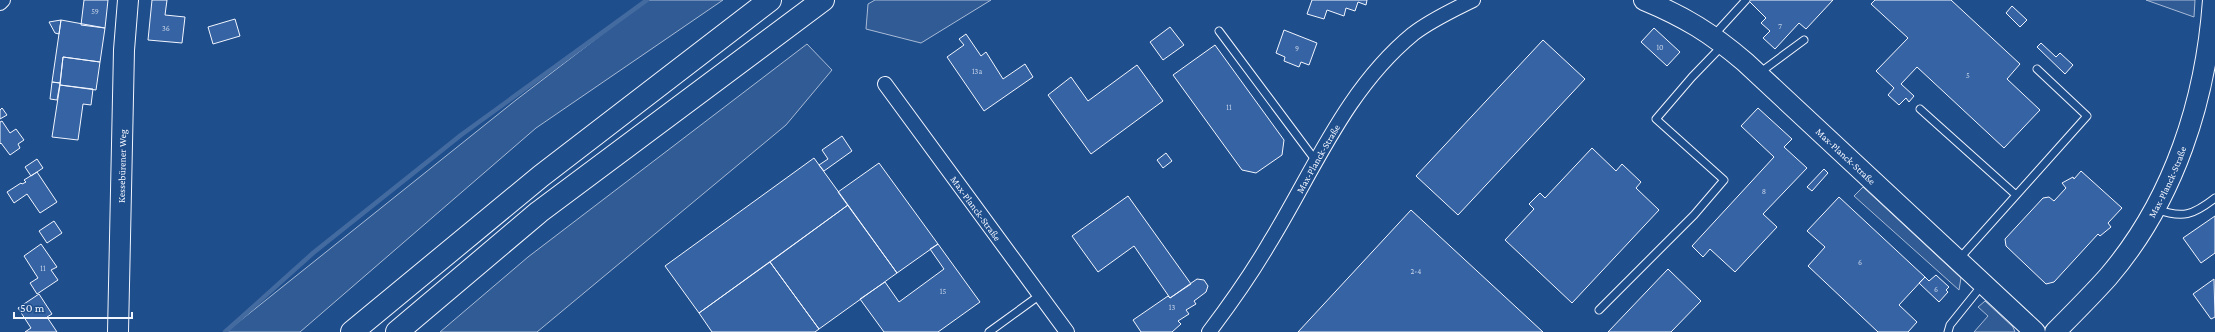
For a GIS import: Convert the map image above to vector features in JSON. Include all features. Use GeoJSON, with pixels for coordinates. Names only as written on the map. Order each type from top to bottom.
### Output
{"type":"FeatureCollection","features":[{"type":"Feature","properties":{"kind":"highway"},"geometry":{"type":"LineString","coordinates":[[352,332],[541,176],[770,0]]}},
{"type":"Feature","properties":{"kind":"highway"},"geometry":{"type":"LineString","coordinates":[[396,332],[539,212],[823,0]]}},
{"type":"Feature","properties":{"kind":"main road","name":"Kessebürener Weg"},"geometry":{"type":"LineString","coordinates":[[118,332],[124,50],[128,0]]}},
{"type":"Feature","properties":{"kind":"main road","name":"Max-Planck-Straße"},"geometry":{"type":"LineString","coordinates":[[1644,0],[1676,14],[1718,40],[1758,74],[2035,332]]}},
{"type":"Feature","properties":{"kind":"main road","name":"Max-Planck-Straße"},"geometry":{"type":"LineString","coordinates":[[2055,332],[2108,277],[2136,239],[2154,208],[2181,151],[2194,116],[2207,62],[2213,0]]}},
{"type":"Feature","properties":{"kind":"street"},"geometry":{"type":"LineString","coordinates":[[0,3],[3,0]]}},
{"type":"Feature","properties":{"kind":"street","name":"Max-Planck-Straße"},"geometry":{"type":"LineString","coordinates":[[1209,332],[1235,298],[1270,242],[1342,115],[1364,86],[1393,52],[1414,34],[1457,5],[1473,0]]}},
{"type":"Feature","properties":{"kind":"street","name":"Max-Planck-Straße"},"geometry":{"type":"LineString","coordinates":[[885,84],[1067,332]]}},
{"type":"Feature","properties":{"kind":"lane"},"geometry":{"type":"LineString","coordinates":[[1599,310],[1694,215],[1724,180],[1656,120],[1692,77],[1746,0]]}},
{"type":"Feature","properties":{"kind":"lane"},"geometry":{"type":"LineString","coordinates":[[1219,32],[1316,161]]}},
{"type":"Feature","properties":{"kind":"lane"},"geometry":{"type":"LineString","coordinates":[[1758,74],[1804,40]]}},
{"type":"Feature","properties":{"kind":"lane"},"geometry":{"type":"LineString","coordinates":[[1958,260],[2087,116],[2037,69]]}},
{"type":"Feature","properties":{"kind":"lane"},"geometry":{"type":"LineString","coordinates":[[1920,109],[2016,196]]}},
{"type":"Feature","properties":{"kind":"lane"},"geometry":{"type":"LineString","coordinates":[[2154,208],[2172,215],[2185,215],[2215,198]]}},
{"type":"Feature","properties":{"kind":"lane"},"geometry":{"type":"LineString","coordinates":[[1948,332],[1950,325],[1983,284]]}},
{"type":"Feature","properties":{"kind":"lane"},"geometry":{"type":"LineString","coordinates":[[989,332],[997,330],[1040,295]]}},
{"type":"Feature","properties":{"kind":"shaded area"},"geometry":{"type":"Polygon","coordinates":[[[647,0],[723,0],[536,128],[300,332],[226,332],[516,100],[647,0]]]}},
{"type":"Feature","properties":{"kind":"shaded area"},"geometry":{"type":"Polygon","coordinates":[[[875,0],[991,0],[921,43],[866,29],[868,4],[875,0]]]}},
{"type":"Feature","properties":{"kind":"shaded area"},"geometry":{"type":"Polygon","coordinates":[[[2146,0],[2195,0],[2194,17],[2146,0]]]}},
{"type":"Feature","properties":{"kind":"shaded area"},"geometry":{"type":"Polygon","coordinates":[[[807,44],[832,70],[786,125],[537,332],[440,332],[528,257],[807,44]]]}},
{"type":"Feature","properties":{"kind":"shaded area"},"geometry":{"type":"Polygon","coordinates":[[[1863,187],[1961,278],[1959,290],[1854,196],[1863,187]]]}},
{"type":"Feature","properties":{"kind":"shaded area"},"geometry":{"type":"Polygon","coordinates":[[[1985,301],[2013,327],[2015,332],[1974,332],[1988,316],[1978,307],[1985,301]]]}},
{"type":"Feature","properties":{"kind":"building"},"geometry":{"type":"Polygon","coordinates":[[[84,0],[108,0],[105,28],[81,25],[84,0]]]}},
{"type":"Feature","properties":{"kind":"building"},"geometry":{"type":"Polygon","coordinates":[[[152,0],[167,0],[165,15],[185,17],[182,43],[148,40],[152,0]]]}},
{"type":"Feature","properties":{"kind":"building"},"geometry":{"type":"Polygon","coordinates":[[[1312,0],[1367,0],[1366,5],[1358,2],[1355,11],[1346,8],[1344,16],[1327,10],[1324,19],[1307,14],[1312,0]]]}},
{"type":"Feature","properties":{"kind":"building"},"geometry":{"type":"Polygon","coordinates":[[[1833,0],[1806,29],[1799,23],[1775,49],[1763,38],[1770,31],[1761,23],[1766,18],[1749,1],[1833,0]]]}},
{"type":"Feature","properties":{"kind":"building"},"geometry":{"type":"Polygon","coordinates":[[[1875,0],[1951,0],[2020,64],[2007,79],[2040,110],[2004,148],[1917,67],[1901,84],[1914,96],[1909,102],[1906,98],[1899,105],[1888,95],[1894,88],[1876,71],[1908,38],[1871,4],[1875,0]]]}},
{"type":"Feature","properties":{"kind":"building"},"geometry":{"type":"Polygon","coordinates":[[[2012,6],[2027,20],[2020,27],[2006,13],[2012,6]]]}},
{"type":"Feature","properties":{"kind":"building"},"geometry":{"type":"Polygon","coordinates":[[[235,19],[240,36],[213,44],[208,27],[235,19]]]}},
{"type":"Feature","properties":{"kind":"building"},"geometry":{"type":"Polygon","coordinates":[[[61,20],[105,28],[100,62],[63,57],[60,83],[52,82],[61,20]]]}},
{"type":"Feature","properties":{"kind":"building"},"geometry":{"type":"Polygon","coordinates":[[[61,20],[59,34],[55,33],[49,22],[61,20]]]}},
{"type":"Feature","properties":{"kind":"building"},"geometry":{"type":"Polygon","coordinates":[[[1170,27],[1184,45],[1163,60],[1150,42],[1170,27]]]}},
{"type":"Feature","properties":{"kind":"building"},"geometry":{"type":"Polygon","coordinates":[[[1654,28],[1680,52],[1667,66],[1641,42],[1654,28]]]}},
{"type":"Feature","properties":{"kind":"building"},"geometry":{"type":"Polygon","coordinates":[[[1284,30],[1317,43],[1309,65],[1301,62],[1299,67],[1284,61],[1285,57],[1276,53],[1284,30]]]}},
{"type":"Feature","properties":{"kind":"building"},"geometry":{"type":"Polygon","coordinates":[[[966,34],[981,56],[986,52],[1003,79],[1025,64],[1033,77],[984,111],[947,57],[964,45],[959,39],[966,34]]]}},
{"type":"Feature","properties":{"kind":"building"},"geometry":{"type":"Polygon","coordinates":[[[1543,40],[1585,79],[1458,215],[1416,176],[1543,40]]]}},
{"type":"Feature","properties":{"kind":"building"},"geometry":{"type":"Polygon","coordinates":[[[2041,43],[2056,57],[2060,53],[2073,65],[2065,74],[2037,47],[2041,43]]]}},
{"type":"Feature","properties":{"kind":"building"},"geometry":{"type":"Polygon","coordinates":[[[1215,45],[1284,140],[1282,155],[1256,173],[1242,170],[1173,75],[1215,45]]]}},
{"type":"Feature","properties":{"kind":"building"},"geometry":{"type":"Polygon","coordinates":[[[63,57],[100,62],[96,90],[60,85],[63,57]]]}},
{"type":"Feature","properties":{"kind":"building"},"geometry":{"type":"Polygon","coordinates":[[[1137,65],[1163,101],[1091,154],[1048,95],[1071,77],[1088,101],[1137,65]]]}},
{"type":"Feature","properties":{"kind":"building"},"geometry":{"type":"Polygon","coordinates":[[[52,82],[60,83],[57,100],[50,99],[52,82]]]}},
{"type":"Feature","properties":{"kind":"building"},"geometry":{"type":"Polygon","coordinates":[[[60,85],[93,89],[91,105],[83,104],[78,140],[52,137],[60,85]]]}},
{"type":"Feature","properties":{"kind":"building"},"geometry":{"type":"Polygon","coordinates":[[[2,108],[7,115],[0,119],[0,110],[2,108]]]}},
{"type":"Feature","properties":{"kind":"building"},"geometry":{"type":"Polygon","coordinates":[[[1758,108],[1792,139],[1784,147],[1807,168],[1763,214],[1777,227],[1735,272],[1710,249],[1703,257],[1692,246],[1774,157],[1741,126],[1758,108]]]}},
{"type":"Feature","properties":{"kind":"building"},"geometry":{"type":"Polygon","coordinates":[[[2,121],[10,133],[16,129],[24,140],[18,144],[20,148],[10,155],[1,143],[0,144],[0,122],[2,121]]]}},
{"type":"Feature","properties":{"kind":"building"},"geometry":{"type":"Polygon","coordinates":[[[842,136],[852,151],[824,171],[819,165],[828,159],[822,150],[842,136]]]}},
{"type":"Feature","properties":{"kind":"building"},"geometry":{"type":"Polygon","coordinates":[[[1592,148],[1616,171],[1622,164],[1641,182],[1636,188],[1659,210],[1572,303],[1505,240],[1534,209],[1529,204],[1540,193],[1545,198],[1592,148]]]}},
{"type":"Feature","properties":{"kind":"building"},"geometry":{"type":"Polygon","coordinates":[[[1166,153],[1172,161],[1163,168],[1157,160],[1166,153]]]}},
{"type":"Feature","properties":{"kind":"building"},"geometry":{"type":"Polygon","coordinates":[[[814,158],[848,205],[699,313],[665,266],[814,158]]]}},
{"type":"Feature","properties":{"kind":"building"},"geometry":{"type":"Polygon","coordinates":[[[37,159],[43,168],[31,176],[25,167],[37,159]]]}},
{"type":"Feature","properties":{"kind":"building"},"geometry":{"type":"Polygon","coordinates":[[[879,163],[938,244],[897,273],[838,192],[879,163]]]}},
{"type":"Feature","properties":{"kind":"building"},"geometry":{"type":"Polygon","coordinates":[[[1824,169],[1828,173],[1812,191],[1807,187],[1824,169]]]}},
{"type":"Feature","properties":{"kind":"building"},"geometry":{"type":"Polygon","coordinates":[[[2081,171],[2122,208],[2108,223],[2111,227],[2100,236],[2098,234],[2054,282],[2046,284],[2006,246],[2005,239],[2043,198],[2049,197],[2054,201],[2066,188],[2062,183],[2073,177],[2074,179],[2081,171]]]}},
{"type":"Feature","properties":{"kind":"building"},"geometry":{"type":"Polygon","coordinates":[[[37,172],[57,202],[40,213],[27,194],[14,203],[7,192],[21,183],[26,182],[24,180],[37,172]]]}},
{"type":"Feature","properties":{"kind":"building"},"geometry":{"type":"Polygon","coordinates":[[[1128,196],[1191,284],[1170,298],[1134,246],[1098,272],[1072,236],[1128,196]]]}},
{"type":"Feature","properties":{"kind":"building"},"geometry":{"type":"Polygon","coordinates":[[[1839,197],[1925,277],[1899,305],[1917,322],[1908,332],[1878,332],[1808,266],[1825,247],[1807,231],[1839,197]]]}},
{"type":"Feature","properties":{"kind":"building"},"geometry":{"type":"Polygon","coordinates":[[[848,205],[897,273],[819,329],[770,262],[848,205]]]}},
{"type":"Feature","properties":{"kind":"building"},"geometry":{"type":"Polygon","coordinates":[[[1411,210],[1543,332],[1298,332],[1411,210]]]}},
{"type":"Feature","properties":{"kind":"building"},"geometry":{"type":"Polygon","coordinates":[[[2215,216],[2215,253],[2201,263],[2183,238],[2215,216]]]}},
{"type":"Feature","properties":{"kind":"building"},"geometry":{"type":"Polygon","coordinates":[[[54,221],[62,233],[47,243],[39,231],[54,221]]]}},
{"type":"Feature","properties":{"kind":"building"},"geometry":{"type":"Polygon","coordinates":[[[41,244],[57,267],[51,270],[58,280],[37,294],[30,283],[38,278],[24,256],[41,244]]]}},
{"type":"Feature","properties":{"kind":"building"},"geometry":{"type":"Polygon","coordinates":[[[938,244],[980,302],[938,332],[884,332],[860,299],[885,282],[899,302],[944,269],[930,249],[938,244]]]}},
{"type":"Feature","properties":{"kind":"building"},"geometry":{"type":"Polygon","coordinates":[[[770,262],[819,329],[815,332],[712,332],[699,313],[770,262]]]}},
{"type":"Feature","properties":{"kind":"building"},"geometry":{"type":"Polygon","coordinates":[[[1668,269],[1701,301],[1671,332],[1608,332],[1668,269]]]}},
{"type":"Feature","properties":{"kind":"building"},"geometry":{"type":"Polygon","coordinates":[[[1936,275],[1949,287],[1946,290],[1948,292],[1939,302],[1919,283],[1925,277],[1929,281],[1936,275]]]}},
{"type":"Feature","properties":{"kind":"building"},"geometry":{"type":"Polygon","coordinates":[[[1197,279],[1204,280],[1208,286],[1206,292],[1194,301],[1196,304],[1186,310],[1189,314],[1178,321],[1181,324],[1172,332],[1141,332],[1133,320],[1168,296],[1170,298],[1197,279]]]}},
{"type":"Feature","properties":{"kind":"building"},"geometry":{"type":"Polygon","coordinates":[[[2214,279],[2215,317],[2211,319],[2193,294],[2214,279]]]}},
{"type":"Feature","properties":{"kind":"building"},"geometry":{"type":"Polygon","coordinates":[[[39,294],[52,314],[47,317],[57,332],[25,332],[31,328],[18,308],[39,294]]]}},
{"type":"Feature","properties":{"kind":"waterway"},"geometry":{"type":"LineString","coordinates":[[225,332],[313,253],[461,135],[647,0]]}}]}
